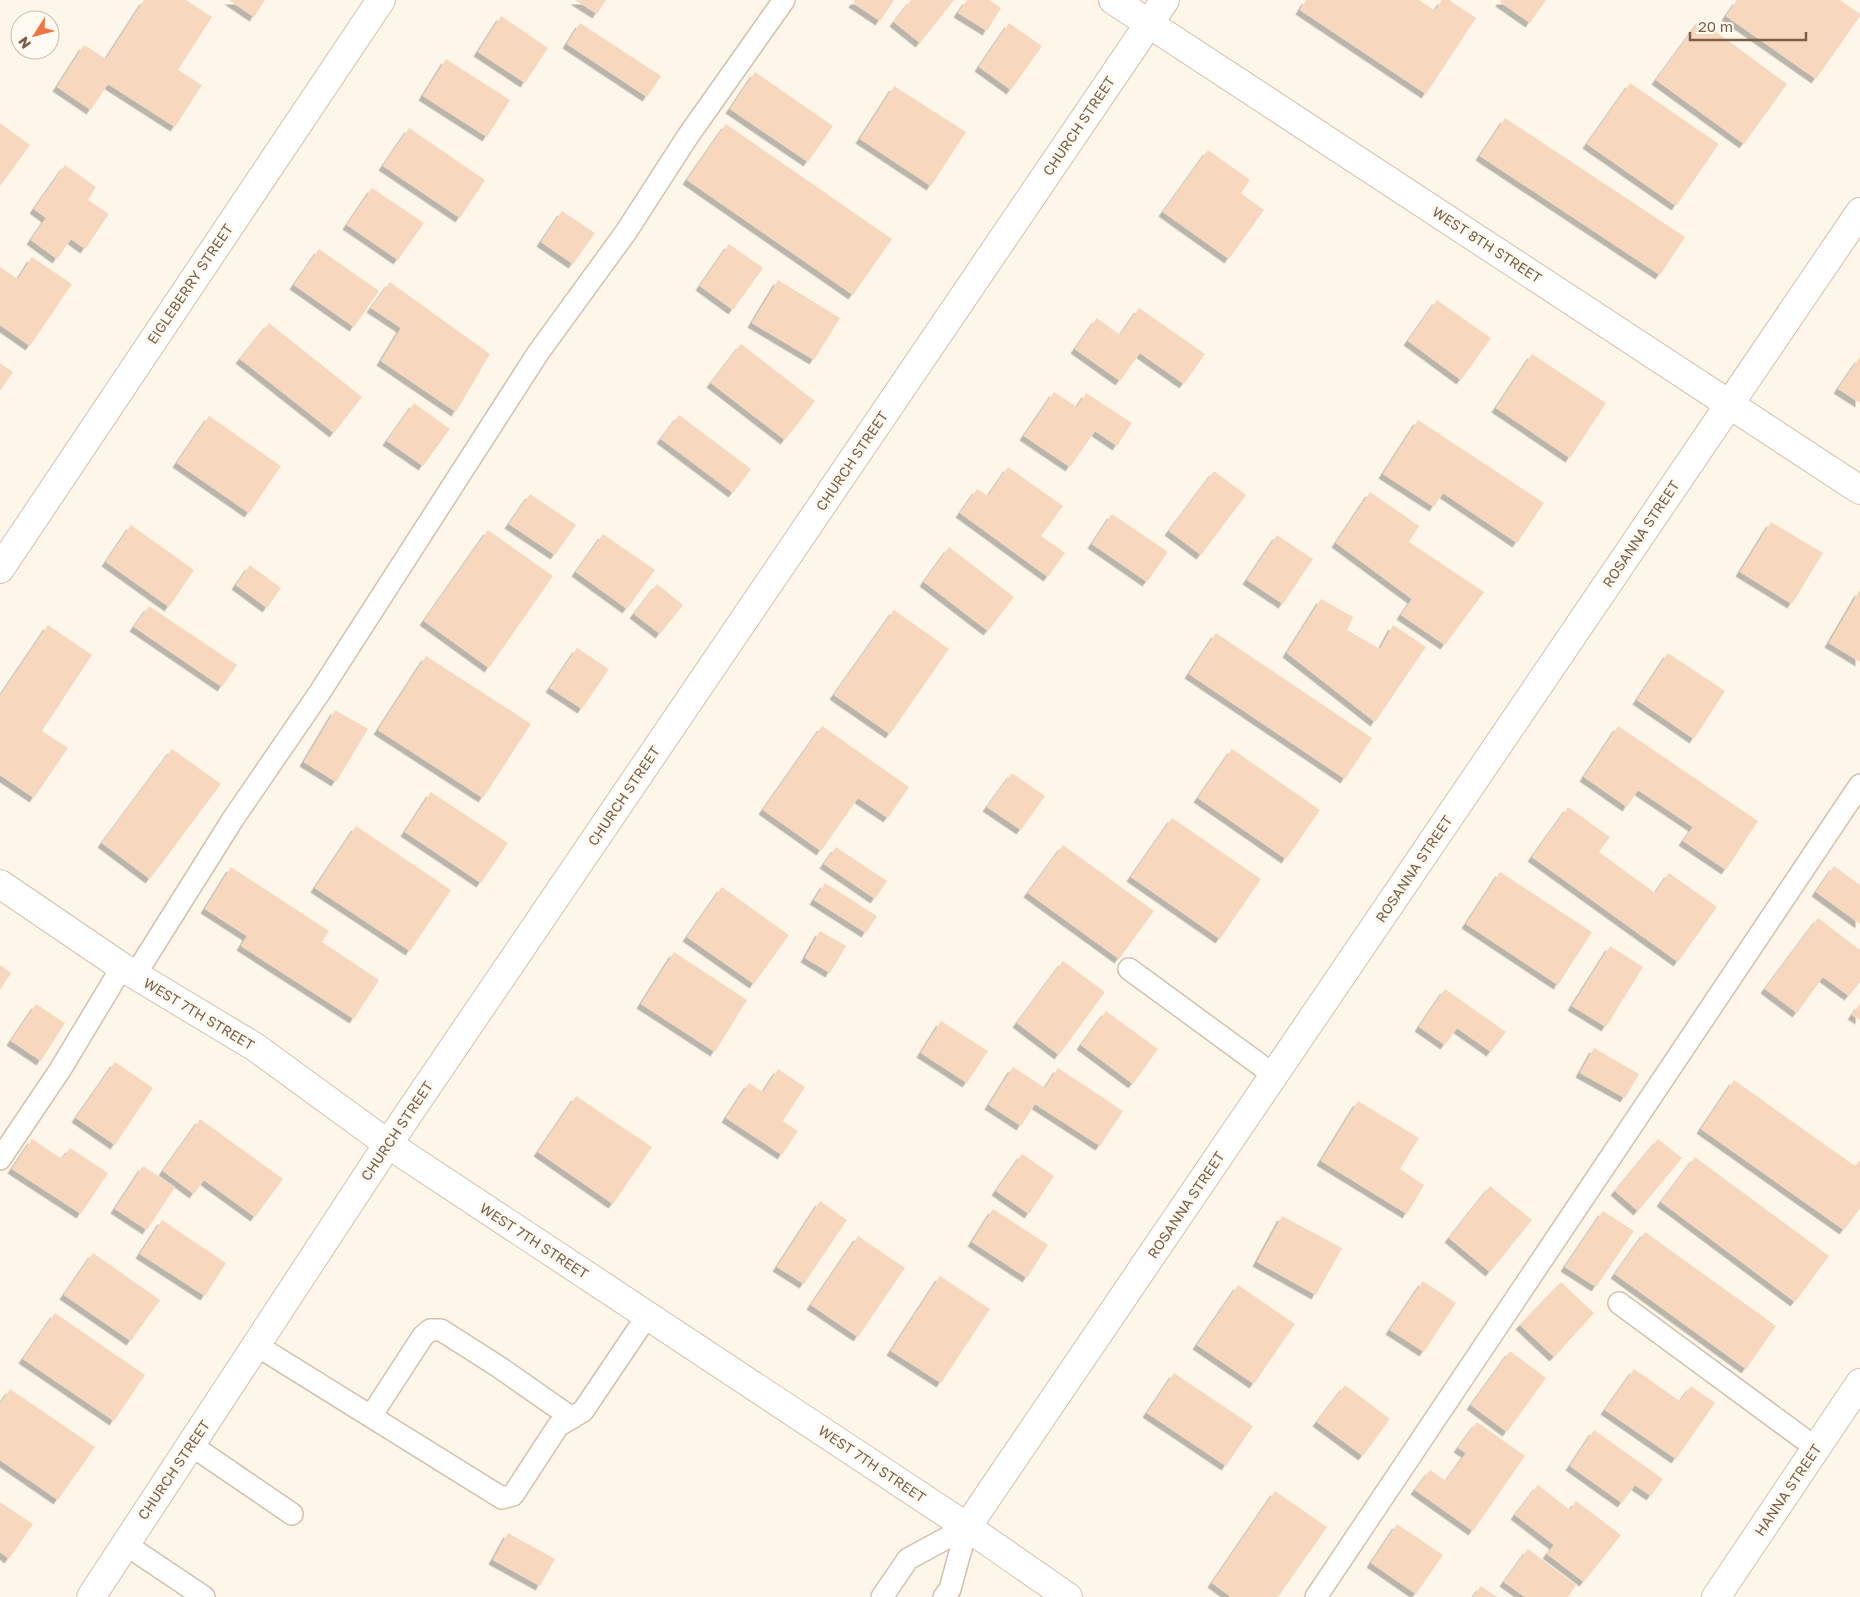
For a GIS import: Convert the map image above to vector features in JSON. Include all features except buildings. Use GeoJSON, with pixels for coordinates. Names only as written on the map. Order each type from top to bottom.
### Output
{"type":"FeatureCollection","features":[{"type":"Feature","properties":{"kind":"street","name":"EIGLEBERRY STREET"},"geometry":{"type":"LineString","coordinates":[[0,569],[381,0]]}},
{"type":"Feature","properties":{"kind":"street","name":"WEST 8TH STREET"},"geometry":{"type":"LineString","coordinates":[[1113,0],[1860,490]]}},
{"type":"Feature","properties":{"kind":"street","name":"CHURCH STREET"},"geometry":{"type":"LineString","coordinates":[[91,1597],[388,1144],[1165,0]]}},
{"type":"Feature","properties":{"kind":"street","name":"ROSANNA STREET"},"geometry":{"type":"LineString","coordinates":[[967,1527],[1860,212]]}},
{"type":"Feature","properties":{"kind":"street","name":"WEST 7TH STREET"},"geometry":{"type":"LineString","coordinates":[[0,884],[129,971],[255,1047],[388,1144],[967,1527],[1068,1597]]}},
{"type":"Feature","properties":{"kind":"street","name":"HANNA STREET"},"geometry":{"type":"LineString","coordinates":[[1716,1597],[1860,1384]]}},
{"type":"Feature","properties":{"kind":"lane"},"geometry":{"type":"LineString","coordinates":[[0,1160],[320,692],[538,353],[626,232],[688,136],[784,0]]}},
{"type":"Feature","properties":{"kind":"lane"},"geometry":{"type":"LineString","coordinates":[[1316,1597],[1860,785]]}},
{"type":"Feature","properties":{"kind":"lane"},"geometry":{"type":"LineString","coordinates":[[1129,969],[1274,1075]]}},
{"type":"Feature","properties":{"kind":"lane"},"geometry":{"type":"LineString","coordinates":[[1619,1303],[1816,1448]]}},
{"type":"Feature","properties":{"kind":"lane"},"geometry":{"type":"LineString","coordinates":[[256,1345],[502,1498],[513,1495],[558,1426],[582,1411],[647,1316]]}},
{"type":"Feature","properties":{"kind":"lane"},"geometry":{"type":"LineString","coordinates":[[370,1416],[423,1336],[430,1330],[441,1330],[572,1418]]}},
{"type":"Feature","properties":{"kind":"lane"},"geometry":{"type":"LineString","coordinates":[[191,1445],[292,1514]]}},
{"type":"Feature","properties":{"kind":"lane","name":"ROSANNA STREET"},"geometry":{"type":"LineString","coordinates":[[882,1597],[908,1559],[967,1527]]}},
{"type":"Feature","properties":{"kind":"lane","name":"ROSANNA STREET"},"geometry":{"type":"LineString","coordinates":[[944,1597],[950,1589],[967,1527]]}},
{"type":"Feature","properties":{"kind":"lane"},"geometry":{"type":"LineString","coordinates":[[125,1544],[204,1597]]}}]}
